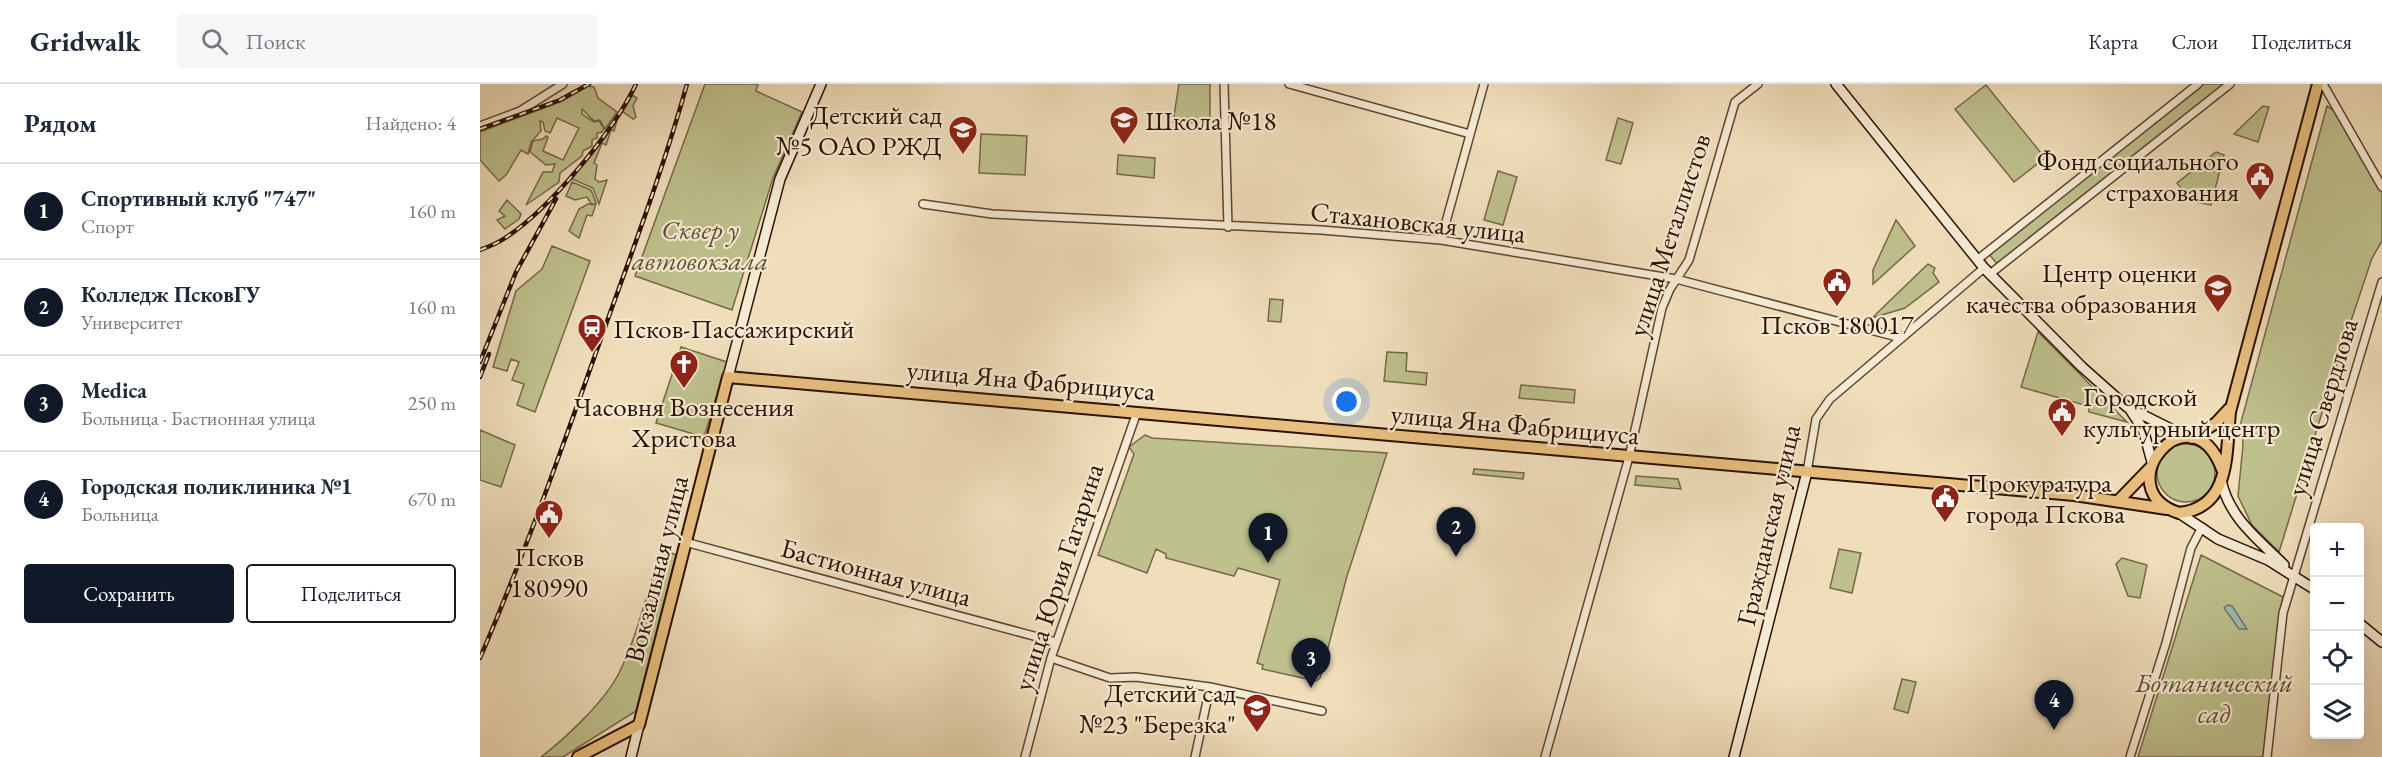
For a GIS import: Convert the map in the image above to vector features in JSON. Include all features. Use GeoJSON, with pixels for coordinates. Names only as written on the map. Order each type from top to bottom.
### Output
{"type":"FeatureCollection","features":[{"type":"Feature","properties":{"kind":"main road"},"geometry":{"type":"LineString","coordinates":[[2151,465],[2155,495],[2167,509],[2179,513],[2202,508],[2211,501],[2222,475],[2233,403],[2318,84]]}},
{"type":"Feature","properties":{"kind":"main road","name":"улица Яна Фабрициуса"},"geometry":{"type":"LineString","coordinates":[[728,376],[2119,500],[2167,509]]}},
{"type":"Feature","properties":{"kind":"main road","name":"Вокзальная улица"},"geometry":{"type":"LineString","coordinates":[[639,725],[728,376]]}},
{"type":"Feature","properties":{"kind":"main road"},"geometry":{"type":"LineString","coordinates":[[2119,500],[2169,441],[2190,437],[2222,419],[2233,403]]}},
{"type":"Feature","properties":{"kind":"main road"},"geometry":{"type":"LineString","coordinates":[[2190,437],[2211,448],[2222,475]]}},
{"type":"Feature","properties":{"kind":"main road"},"geometry":{"type":"LineString","coordinates":[[578,757],[639,725]]}},
{"type":"Feature","properties":{"kind":"street"},"geometry":{"type":"LineString","coordinates":[[480,126],[520,111],[563,84]]}},
{"type":"Feature","properties":{"kind":"street","name":"Вокзальная улица"},"geometry":{"type":"LineString","coordinates":[[728,376],[780,179],[821,84]]}},
{"type":"Feature","properties":{"kind":"street"},"geometry":{"type":"LineString","coordinates":[[1224,84],[1228,227]]}},
{"type":"Feature","properties":{"kind":"street"},"geometry":{"type":"LineString","coordinates":[[1289,84],[1470,134]]}},
{"type":"Feature","properties":{"kind":"street"},"geometry":{"type":"LineString","coordinates":[[1441,240],[1484,84]]}},
{"type":"Feature","properties":{"kind":"street","name":"улица Металлистов"},"geometry":{"type":"LineString","coordinates":[[1545,757],[1629,457],[1662,308],[1676,279],[1689,260],[1735,102],[1758,84]]}},
{"type":"Feature","properties":{"kind":"street"},"geometry":{"type":"LineString","coordinates":[[1836,84],[1977,260],[2082,367],[2127,407],[2143,429],[2151,465]]}},
{"type":"Feature","properties":{"kind":"street"},"geometry":{"type":"LineString","coordinates":[[1977,260],[2198,84]]}},
{"type":"Feature","properties":{"kind":"street","name":"Гражданская улица"},"geometry":{"type":"LineString","coordinates":[[1734,757],[1807,472],[1816,419],[1821,409],[1901,338],[2230,84]]}},
{"type":"Feature","properties":{"kind":"street"},"geometry":{"type":"LineString","coordinates":[[2323,84],[2382,187]]}},
{"type":"Feature","properties":{"kind":"street","name":"Стахановская улица"},"geometry":{"type":"LineString","coordinates":[[923,204],[992,213],[1228,227],[1321,230],[1441,240],[1676,279],[1901,338]]}},
{"type":"Feature","properties":{"kind":"street","name":"улица Свердлова"},"geometry":{"type":"LineString","coordinates":[[2267,757],[2283,613],[2382,282]]}},
{"type":"Feature","properties":{"kind":"street"},"geometry":{"type":"LineString","coordinates":[[2127,407],[2190,437]]}},
{"type":"Feature","properties":{"kind":"street","name":"улица Юрия Гагарина"},"geometry":{"type":"LineString","coordinates":[[1025,757],[1050,658],[1137,412]]}},
{"type":"Feature","properties":{"kind":"street"},"geometry":{"type":"LineString","coordinates":[[2222,475],[2224,497],[2240,521],[2295,575]]}},
{"type":"Feature","properties":{"kind":"street"},"geometry":{"type":"LineString","coordinates":[[2179,513],[2218,539],[2268,560],[2310,586]]}},
{"type":"Feature","properties":{"kind":"street"},"geometry":{"type":"LineString","coordinates":[[2130,757],[2166,643],[2191,548],[2202,527]]}},
{"type":"Feature","properties":{"kind":"street","name":"Бастионная улица"},"geometry":{"type":"LineString","coordinates":[[685,542],[1056,642]]}},
{"type":"Feature","properties":{"kind":"street"},"geometry":{"type":"LineString","coordinates":[[2364,627],[2382,642]]}},
{"type":"Feature","properties":{"kind":"street"},"geometry":{"type":"LineString","coordinates":[[1050,658],[1110,678],[1136,677],[1209,687],[1322,711]]}},
{"type":"Feature","properties":{"kind":"street"},"geometry":{"type":"LineString","coordinates":[[1195,757],[1209,687]]}},
{"type":"Feature","properties":{"kind":"street","name":"Вокзальная улица"},"geometry":{"type":"LineString","coordinates":[[631,757],[639,725]]}},
{"type":"Feature","properties":{"kind":"green space","name":"Сквер у автовокзала"},"geometry":{"type":"Polygon","coordinates":[[[705,84],[758,84],[756,91],[802,112],[773,178],[732,310],[635,276],[705,84]]]}},
{"type":"Feature","properties":{"kind":"green space"},"geometry":{"type":"Polygon","coordinates":[[[1179,84],[1210,84],[1210,123],[1173,122],[1179,84]]]}},
{"type":"Feature","properties":{"kind":"green space"},"geometry":{"type":"Polygon","coordinates":[[[2204,84],[2225,84],[1997,264],[1989,254],[2204,84]]]}},
{"type":"Feature","properties":{"kind":"green space"},"geometry":{"type":"Polygon","coordinates":[[[1986,85],[2045,158],[2014,182],[1955,109],[1986,85]]]}},
{"type":"Feature","properties":{"kind":"green space"},"geometry":{"type":"Polygon","coordinates":[[[587,86],[594,87],[598,98],[617,112],[605,129],[600,120],[594,121],[582,109],[582,114],[594,122],[599,121],[604,128],[602,132],[597,133],[597,138],[592,140],[592,146],[583,151],[582,156],[560,173],[559,182],[526,205],[543,172],[552,172],[555,164],[546,165],[530,152],[533,141],[548,137],[543,151],[563,160],[579,128],[557,118],[550,133],[545,131],[543,122],[540,121],[541,131],[531,142],[528,154],[521,150],[506,175],[499,181],[480,160],[480,132],[560,102],[587,86]]]}},
{"type":"Feature","properties":{"kind":"green space"},"geometry":{"type":"Polygon","coordinates":[[[632,95],[637,98],[633,106],[636,117],[633,119],[622,111],[632,95]]]}},
{"type":"Feature","properties":{"kind":"green space"},"geometry":{"type":"Polygon","coordinates":[[[2263,106],[2269,107],[2258,142],[2234,134],[2263,106]]]}},
{"type":"Feature","properties":{"kind":"green space"},"geometry":{"type":"Polygon","coordinates":[[[2327,106],[2338,113],[2382,188],[2382,241],[2372,258],[2342,348],[2279,552],[2252,525],[2238,496],[2243,445],[2241,422],[2327,106]]]}},
{"type":"Feature","properties":{"kind":"green space"},"geometry":{"type":"Polygon","coordinates":[[[619,113],[614,131],[611,130],[606,145],[602,143],[594,163],[597,165],[595,179],[599,182],[607,180],[599,204],[593,188],[572,179],[619,113]]]}},
{"type":"Feature","properties":{"kind":"green space"},"geometry":{"type":"Polygon","coordinates":[[[1618,118],[1633,123],[1621,164],[1606,160],[1618,118]]]}},
{"type":"Feature","properties":{"kind":"green space"},"geometry":{"type":"Polygon","coordinates":[[[981,134],[1027,136],[1025,175],[979,173],[981,134]]]}},
{"type":"Feature","properties":{"kind":"green space"},"geometry":{"type":"Polygon","coordinates":[[[2216,152],[2224,155],[2211,205],[2191,201],[2177,183],[2216,152]]]}},
{"type":"Feature","properties":{"kind":"green space"},"geometry":{"type":"Polygon","coordinates":[[[1118,155],[1155,158],[1154,178],[1117,174],[1118,155]]]}},
{"type":"Feature","properties":{"kind":"green space"},"geometry":{"type":"Polygon","coordinates":[[[1498,171],[1517,177],[1503,225],[1484,220],[1498,171]]]}},
{"type":"Feature","properties":{"kind":"green space"},"geometry":{"type":"Polygon","coordinates":[[[572,182],[591,190],[596,203],[592,205],[587,197],[575,200],[566,196],[572,182]]]}},
{"type":"Feature","properties":{"kind":"green space"},"geometry":{"type":"Polygon","coordinates":[[[507,200],[521,214],[519,219],[505,229],[497,220],[505,216],[499,211],[507,200]]]}},
{"type":"Feature","properties":{"kind":"green space"},"geometry":{"type":"Polygon","coordinates":[[[588,204],[596,204],[592,216],[587,215],[579,238],[569,231],[579,209],[588,204]]]}},
{"type":"Feature","properties":{"kind":"green space"},"geometry":{"type":"Polygon","coordinates":[[[1896,220],[1915,246],[1873,284],[1873,270],[1896,220]]]}},
{"type":"Feature","properties":{"kind":"green space"},"geometry":{"type":"Polygon","coordinates":[[[552,246],[590,261],[535,412],[517,405],[524,384],[512,380],[519,362],[511,359],[507,371],[493,367],[516,291],[542,269],[552,246]]]}},
{"type":"Feature","properties":{"kind":"green space"},"geometry":{"type":"Polygon","coordinates":[[[1928,264],[1935,268],[1933,273],[1939,282],[1905,308],[1872,318],[1928,264]]]}},
{"type":"Feature","properties":{"kind":"green space"},"geometry":{"type":"Polygon","coordinates":[[[1270,299],[1283,300],[1281,322],[1268,321],[1270,299]]]}},
{"type":"Feature","properties":{"kind":"green space"},"geometry":{"type":"Polygon","coordinates":[[[2038,332],[2127,422],[2089,412],[2088,406],[2021,387],[2038,332]]]}},
{"type":"Feature","properties":{"kind":"green space"},"geometry":{"type":"Polygon","coordinates":[[[681,347],[727,362],[704,437],[656,423],[681,347]]]}},
{"type":"Feature","properties":{"kind":"green space"},"geometry":{"type":"Polygon","coordinates":[[[1387,352],[1407,353],[1406,371],[1427,373],[1426,385],[1384,381],[1387,352]]]}},
{"type":"Feature","properties":{"kind":"green space"},"geometry":{"type":"Polygon","coordinates":[[[1521,385],[1575,390],[1574,403],[1519,398],[1521,385]]]}},
{"type":"Feature","properties":{"kind":"green space"},"geometry":{"type":"Polygon","coordinates":[[[480,430],[515,445],[501,487],[480,480],[480,430]]]}},
{"type":"Feature","properties":{"kind":"green space"},"geometry":{"type":"Polygon","coordinates":[[[1145,435],[1152,438],[1387,453],[1347,576],[1320,678],[1316,681],[1262,669],[1263,665],[1257,663],[1280,580],[1238,568],[1234,576],[1166,558],[1166,554],[1156,549],[1147,573],[1098,555],[1134,454],[1129,447],[1145,435]]]}},
{"type":"Feature","properties":{"kind":"green space"},"geometry":{"type":"Polygon","coordinates":[[[2186,444],[2197,446],[2207,452],[2213,462],[2215,473],[2213,484],[2207,494],[2197,500],[2186,502],[2175,500],[2165,494],[2159,484],[2157,473],[2159,462],[2165,452],[2175,446],[2186,444]]]}},
{"type":"Feature","properties":{"kind":"green space"},"geometry":{"type":"Polygon","coordinates":[[[1474,469],[1524,473],[1523,479],[1473,474],[1474,469]]]}},
{"type":"Feature","properties":{"kind":"green space"},"geometry":{"type":"Polygon","coordinates":[[[1636,476],[1678,479],[1681,489],[1635,485],[1636,476]]]}},
{"type":"Feature","properties":{"kind":"green space"},"geometry":{"type":"Polygon","coordinates":[[[1839,549],[1861,553],[1852,593],[1830,588],[1839,549]]]}},
{"type":"Feature","properties":{"kind":"green space"},"geometry":{"type":"Polygon","coordinates":[[[667,551],[676,555],[636,711],[563,757],[541,757],[584,718],[613,684],[631,644],[660,555],[667,551]]]}},
{"type":"Feature","properties":{"kind":"green space","name":"Ботанический сад"},"geometry":{"type":"Polygon","coordinates":[[[2201,555],[2283,597],[2263,757],[2138,757],[2201,555]]]}},
{"type":"Feature","properties":{"kind":"green space"},"geometry":{"type":"Polygon","coordinates":[[[2122,558],[2147,565],[2140,598],[2128,596],[2116,564],[2122,558]]]}},
{"type":"Feature","properties":{"kind":"green space"},"geometry":{"type":"Polygon","coordinates":[[[1902,679],[1916,682],[1908,713],[1894,709],[1902,679]]]}},
{"type":"Feature","properties":{"kind":"water"},"geometry":{"type":"Polygon","coordinates":[[[2228,605],[2232,606],[2247,629],[2239,629],[2224,608],[2228,605]]]}},
{"type":"Feature","properties":{"kind":"railway"},"geometry":{"type":"LineString","coordinates":[[480,129],[560,100],[589,84]]}},
{"type":"Feature","properties":{"kind":"railway"},"geometry":{"type":"LineString","coordinates":[[480,250],[502,240],[522,225],[560,189],[612,124],[636,84]]}},
{"type":"Feature","properties":{"kind":"railway"},"geometry":{"type":"LineString","coordinates":[[480,658],[560,454],[648,208],[687,84]]}},
{"type":"Feature","properties":{"kind":"railway"},"geometry":{"type":"LineString","coordinates":[[480,362],[516,272],[556,199]]}},
{"type":"Feature","properties":{"kind":"railway"},"geometry":{"type":"LineString","coordinates":[[480,377],[489,354]]}},
{"type":"Feature","properties":{"kind":"place","name":"Школа №18"},"geometry":{"type":"Point","coordinates":[1124,146]}},
{"type":"Feature","properties":{"kind":"place","name":"Детский сад №5 ОАО РЖД"},"geometry":{"type":"Point","coordinates":[963,156]}},
{"type":"Feature","properties":{"kind":"place","name":"Фонд социального страхования"},"geometry":{"type":"Point","coordinates":[2260,202]}},
{"type":"Feature","properties":{"kind":"place","name":"Псков 180017"},"geometry":{"type":"Point","coordinates":[1837,308]}},
{"type":"Feature","properties":{"kind":"place","name":"Центр оценки качества образования"},"geometry":{"type":"Point","coordinates":[2218,314]}},
{"type":"Feature","properties":{"kind":"place","name":"Псков-Пассажирский"},"geometry":{"type":"Point","coordinates":[592,354]}},
{"type":"Feature","properties":{"kind":"place","name":"Часовня Вознесения Христова"},"geometry":{"type":"Point","coordinates":[684,390]}},
{"type":"Feature","properties":{"kind":"place","name":"Городской культурный центр"},"geometry":{"type":"Point","coordinates":[2062,438]}},
{"type":"Feature","properties":{"kind":"place","name":"Прокуратура города Пскова"},"geometry":{"type":"Point","coordinates":[1945,524]}},
{"type":"Feature","properties":{"kind":"place","name":"Псков 180990"},"geometry":{"type":"Point","coordinates":[549,540]}},
{"type":"Feature","properties":{"kind":"place","name":"Колледж ПсковГУ"},"geometry":{"type":"Point","coordinates":[1456,557]}},
{"type":"Feature","properties":{"kind":"place","name":"Спортивный клуб \"747\""},"geometry":{"type":"Point","coordinates":[1268,563]}},
{"type":"Feature","properties":{"kind":"place","name":"Medica"},"geometry":{"type":"Point","coordinates":[1311,688]}},
{"type":"Feature","properties":{"kind":"place","name":"Городская поликлиника №1"},"geometry":{"type":"Point","coordinates":[2054,730]}},
{"type":"Feature","properties":{"kind":"place","name":"Детский сад №23 \"Березка\""},"geometry":{"type":"Point","coordinates":[1257,734]}}]}
